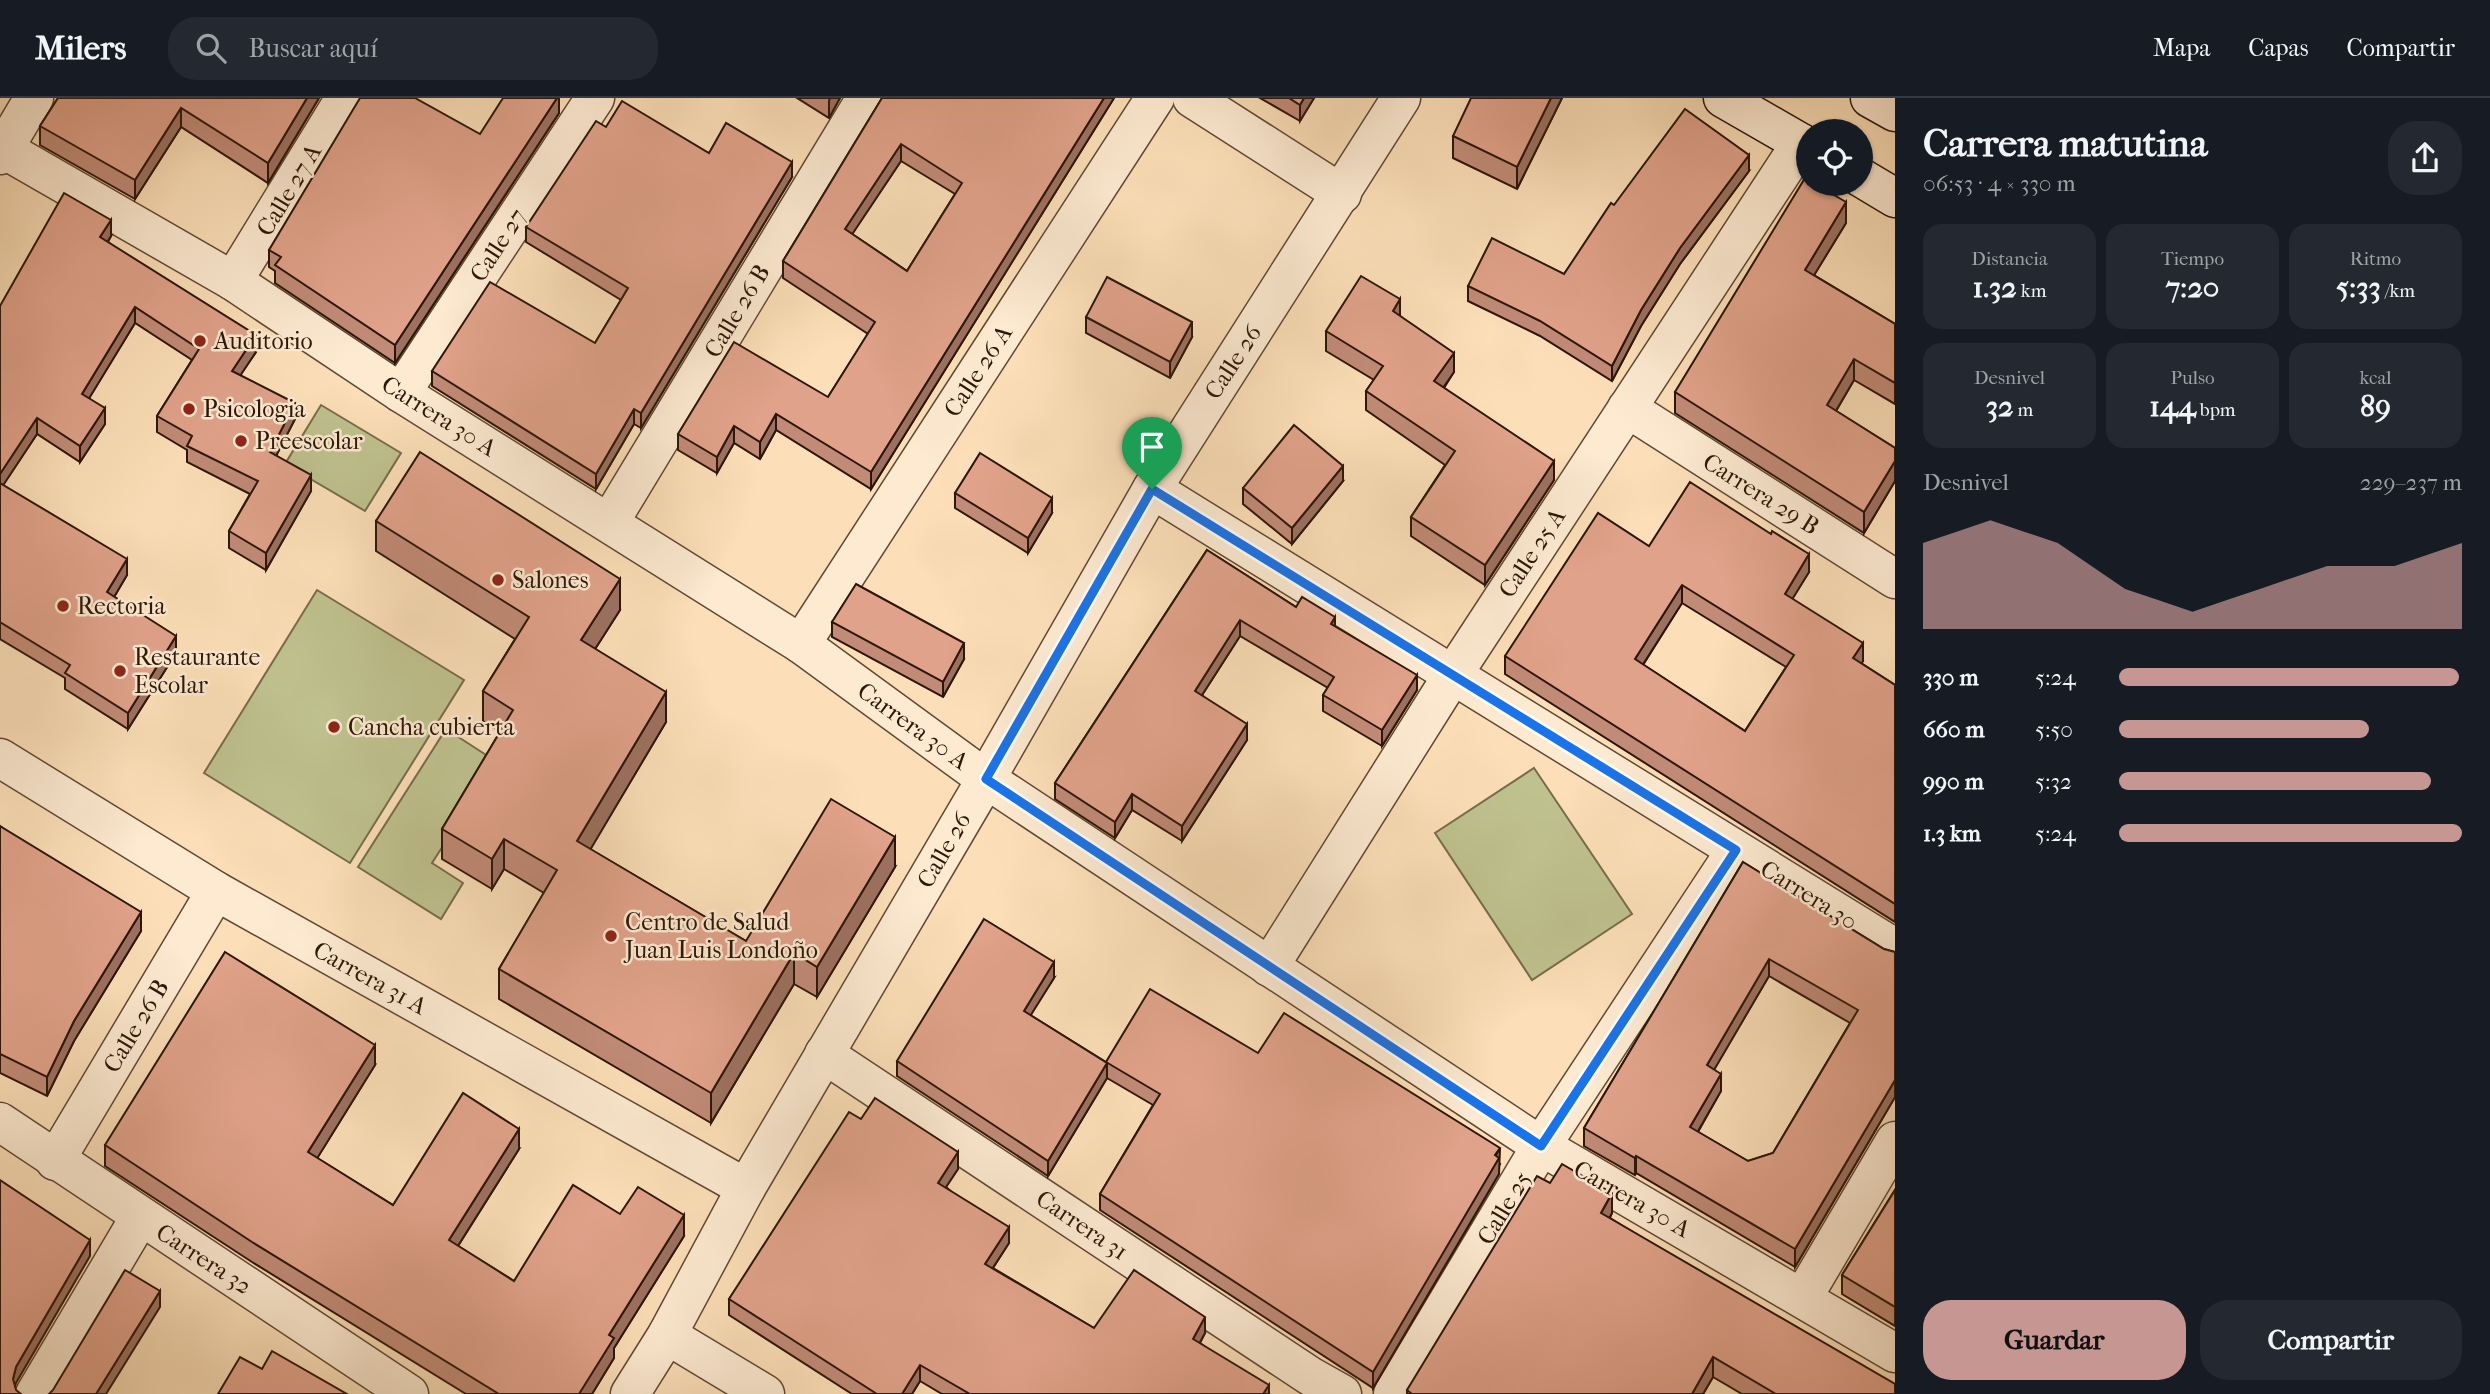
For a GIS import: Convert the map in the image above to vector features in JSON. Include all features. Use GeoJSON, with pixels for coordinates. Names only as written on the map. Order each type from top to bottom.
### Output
{"type":"FeatureCollection","features":[{"type":"Feature","properties":{"kind":"street"},"geometry":{"type":"LineString","coordinates":[[1,150],[34,98]]}},
{"type":"Feature","properties":{"kind":"street","name":"Calle 27 A"},"geometry":{"type":"LineString","coordinates":[[233,281],[345,98]]}},
{"type":"Feature","properties":{"kind":"street","name":"Calle 27"},"geometry":{"type":"LineString","coordinates":[[401,393],[595,98]]}},
{"type":"Feature","properties":{"kind":"street","name":"Calle 26 B"},"geometry":{"type":"LineString","coordinates":[[609,523],[866,98]]}},
{"type":"Feature","properties":{"kind":"street","name":"Calle 26 A"},"geometry":{"type":"LineString","coordinates":[[801,645],[1155,98]]}},
{"type":"Feature","properties":{"kind":"street"},"geometry":{"type":"LineString","coordinates":[[1192,98],[1342,194]]}},
{"type":"Feature","properties":{"kind":"street","name":"Calle 26"},"geometry":{"type":"LineString","coordinates":[[630,1394],[667,1335],[746,1188],[986,779],[1152,489],[1401,98]]}},
{"type":"Feature","properties":{"kind":"street"},"geometry":{"type":"LineString","coordinates":[[1723,98],[1796,140]]}},
{"type":"Feature","properties":{"kind":"street"},"geometry":{"type":"LineString","coordinates":[[1870,98],[1895,112]]}},
{"type":"Feature","properties":{"kind":"street","name":"Carrera 30 A"},"geometry":{"type":"LineString","coordinates":[[1,150],[233,281],[401,393],[801,645],[986,779],[1541,1146],[1895,1353]]}},
{"type":"Feature","properties":{"kind":"street","name":"Calle 25 A"},"geometry":{"type":"LineString","coordinates":[[1269,967],[1452,676],[1627,408],[1796,157]]}},
{"type":"Feature","properties":{"kind":"street"},"geometry":{"type":"LineString","coordinates":[[1873,185],[1895,198]]}},
{"type":"Feature","properties":{"kind":"street","name":"Carrera 29 B"},"geometry":{"type":"LineString","coordinates":[[1627,408],[1895,579]]}},
{"type":"Feature","properties":{"kind":"street","name":"Carrera 30"},"geometry":{"type":"LineString","coordinates":[[1152,489],[1895,948]]}},
{"type":"Feature","properties":{"kind":"street","name":"Carrera 31 A"},"geometry":{"type":"LineString","coordinates":[[0,758],[216,891],[746,1188]]}},
{"type":"Feature","properties":{"kind":"street","name":"Calle 25"},"geometry":{"type":"LineString","coordinates":[[1393,1394],[1541,1146],[1736,850]]}},
{"type":"Feature","properties":{"kind":"street","name":"Calle 26 B"},"geometry":{"type":"LineString","coordinates":[[55,1161],[216,891]]}},
{"type":"Feature","properties":{"kind":"street","name":"Carrera 31"},"geometry":{"type":"LineString","coordinates":[[824,1054],[1317,1388]]}},
{"type":"Feature","properties":{"kind":"street","name":"Carrera 32"},"geometry":{"type":"LineString","coordinates":[[0,1122],[409,1394]]}},
{"type":"Feature","properties":{"kind":"street"},"geometry":{"type":"LineString","coordinates":[[1803,1297],[1895,1141]]}},
{"type":"Feature","properties":{"kind":"street"},"geometry":{"type":"LineString","coordinates":[[35,1394],[140,1217]]}},
{"type":"Feature","properties":{"kind":"street"},"geometry":{"type":"LineString","coordinates":[[667,1335],[765,1394]]}},
{"type":"Feature","properties":{"kind":"green space"},"geometry":{"type":"Polygon","coordinates":[[[321,405],[401,453],[365,511],[285,464],[321,405]]]}},
{"type":"Feature","properties":{"kind":"green space","name":"Cancha cubierta"},"geometry":{"type":"Polygon","coordinates":[[[317,590],[464,680],[350,863],[204,773],[317,590]]]}},
{"type":"Feature","properties":{"kind":"green space"},"geometry":{"type":"Polygon","coordinates":[[[446,729],[497,762],[432,863],[463,883],[441,919],[358,867],[446,729]]]}},
{"type":"Feature","properties":{"kind":"green space"},"geometry":{"type":"Polygon","coordinates":[[[1534,768],[1632,914],[1532,980],[1435,833],[1534,768]]]}},
{"type":"Feature","properties":{"kind":"building"},"geometry":{"type":"Polygon","coordinates":[[[58,98],[307,98],[268,163],[181,108],[135,180],[40,126],[58,98]]]}},
{"type":"Feature","properties":{"kind":"building"},"geometry":{"type":"Polygon","coordinates":[[[360,98],[415,98],[480,134],[503,98],[557,98],[395,345],[275,265],[281,257],[269,250],[360,98]]]}},
{"type":"Feature","properties":{"kind":"building"},"geometry":{"type":"Polygon","coordinates":[[[882,98],[1104,98],[871,472],[776,414],[760,442],[734,426],[717,457],[678,434],[734,342],[828,397],[875,322],[783,261],[882,98]],[[901,144],[845,229],[907,271],[962,183],[901,144]]]}},
{"type":"Feature","properties":{"kind":"building"},"geometry":{"type":"Polygon","coordinates":[[[1289,98],[1304,98],[1300,105],[1289,98]]]}},
{"type":"Feature","properties":{"kind":"building"},"geometry":{"type":"Polygon","coordinates":[[[1471,98],[1551,98],[1517,167],[1453,136],[1471,98]]]}},
{"type":"Feature","properties":{"kind":"building"},"geometry":{"type":"Polygon","coordinates":[[[622,101],[709,153],[726,123],[792,162],[641,413],[634,409],[596,474],[432,371],[490,282],[595,343],[628,288],[526,227],[596,121],[606,127],[622,101]]]}},
{"type":"Feature","properties":{"kind":"building"},"geometry":{"type":"Polygon","coordinates":[[[1685,109],[1749,155],[1680,248],[1641,310],[1612,366],[1540,321],[1468,286],[1492,238],[1564,274],[1611,203],[1614,205],[1685,109]]]}},
{"type":"Feature","properties":{"kind":"building"},"geometry":{"type":"Polygon","coordinates":[[[64,193],[111,220],[100,237],[256,335],[232,371],[295,403],[270,452],[311,475],[266,553],[229,531],[258,481],[187,446],[192,436],[157,416],[199,349],[135,307],[82,394],[105,408],[80,446],[37,418],[0,474],[0,306],[64,193]]]}},
{"type":"Feature","properties":{"kind":"building"},"geometry":{"type":"Polygon","coordinates":[[[1796,193],[1796,196],[1836,196],[1846,202],[1805,270],[1895,324],[1895,383],[1854,359],[1827,405],[1895,448],[1895,461],[1864,512],[1675,392],[1796,193]]]}},
{"type":"Feature","properties":{"kind":"building"},"geometry":{"type":"Polygon","coordinates":[[[1361,276],[1400,299],[1393,311],[1454,353],[1434,381],[1554,461],[1485,565],[1411,517],[1455,451],[1366,391],[1383,366],[1326,331],[1361,276]]]}},
{"type":"Feature","properties":{"kind":"building"},"geometry":{"type":"Polygon","coordinates":[[[1107,277],[1192,322],[1170,362],[1086,317],[1107,277]]]}},
{"type":"Feature","properties":{"kind":"building"},"geometry":{"type":"Polygon","coordinates":[[[1294,425],[1343,466],[1292,528],[1243,488],[1294,425]]]}},
{"type":"Feature","properties":{"kind":"building"},"geometry":{"type":"Polygon","coordinates":[[[420,452],[620,579],[581,640],[666,692],[577,841],[746,941],[831,799],[895,837],[817,967],[794,953],[711,1093],[499,969],[557,870],[504,839],[492,859],[442,829],[513,710],[483,691],[529,617],[376,521],[420,452]]]}},
{"type":"Feature","properties":{"kind":"building"},"geometry":{"type":"Polygon","coordinates":[[[980,453],[1052,498],[1028,538],[955,493],[980,453]]]}},
{"type":"Feature","properties":{"kind":"building"},"geometry":{"type":"Polygon","coordinates":[[[1690,482],[1771,534],[1772,531],[1809,554],[1785,594],[1863,643],[1853,658],[1895,685],[1895,904],[1505,656],[1598,513],[1649,546],[1690,482]],[[1682,585],[1635,659],[1745,731],[1794,655],[1682,585]]]}},
{"type":"Feature","properties":{"kind":"building"},"geometry":{"type":"Polygon","coordinates":[[[0,483],[127,559],[107,592],[176,636],[128,713],[65,673],[70,665],[0,622],[0,483]]]}},
{"type":"Feature","properties":{"kind":"building"},"geometry":{"type":"Polygon","coordinates":[[[1207,550],[1296,607],[1302,597],[1335,617],[1331,624],[1417,675],[1382,730],[1323,695],[1334,677],[1240,620],[1195,691],[1247,724],[1182,826],[1132,794],[1115,822],[1055,783],[1207,550]]]}},
{"type":"Feature","properties":{"kind":"building"},"geometry":{"type":"Polygon","coordinates":[[[856,584],[964,643],[943,682],[832,622],[856,584]]]}},
{"type":"Feature","properties":{"kind":"building"},"geometry":{"type":"Polygon","coordinates":[[[0,826],[141,912],[74,1021],[47,1077],[0,1054],[0,826]]]}},
{"type":"Feature","properties":{"kind":"building"},"geometry":{"type":"Polygon","coordinates":[[[1743,862],[1884,949],[1895,952],[1895,1080],[1795,1249],[1584,1128],[1743,862]],[[1769,959],[1707,1065],[1721,1074],[1690,1127],[1748,1161],[1773,1153],[1858,1010],[1769,959]]]}},
{"type":"Feature","properties":{"kind":"building"},"geometry":{"type":"Polygon","coordinates":[[[984,919],[1054,962],[1024,1011],[1107,1063],[1048,1161],[897,1061],[984,919]]]}},
{"type":"Feature","properties":{"kind":"building"},"geometry":{"type":"Polygon","coordinates":[[[225,952],[375,1045],[308,1152],[393,1205],[463,1093],[519,1129],[449,1240],[514,1281],[573,1185],[620,1214],[638,1187],[684,1215],[609,1335],[614,1338],[579,1394],[499,1394],[252,1242],[105,1145],[225,952]]]}},
{"type":"Feature","properties":{"kind":"building"},"geometry":{"type":"Polygon","coordinates":[[[1150,989],[1258,1053],[1284,1013],[1500,1148],[1495,1155],[1499,1158],[1373,1372],[1100,1194],[1160,1094],[1106,1062],[1150,989]]]}},
{"type":"Feature","properties":{"kind":"building"},"geometry":{"type":"Polygon","coordinates":[[[875,1098],[958,1152],[938,1183],[1009,1227],[985,1264],[1094,1328],[1134,1270],[1205,1317],[1193,1339],[1269,1385],[1263,1394],[970,1394],[920,1365],[902,1394],[877,1394],[729,1299],[849,1112],[861,1119],[875,1098]]]}},
{"type":"Feature","properties":{"kind":"building"},"geometry":{"type":"Polygon","coordinates":[[[1562,1164],[1612,1193],[1601,1213],[1895,1384],[1895,1394],[1776,1394],[1713,1357],[1692,1394],[1412,1394],[1407,1390],[1537,1176],[1550,1183],[1562,1164]]]}},
{"type":"Feature","properties":{"kind":"building"},"geometry":{"type":"Polygon","coordinates":[[[0,1180],[90,1240],[16,1367],[13,1379],[16,1390],[21,1394],[0,1394],[0,1180]]]}},
{"type":"Feature","properties":{"kind":"building"},"geometry":{"type":"Polygon","coordinates":[[[1895,1190],[1895,1307],[1842,1275],[1895,1190]]]}},
{"type":"Feature","properties":{"kind":"building"},"geometry":{"type":"Polygon","coordinates":[[[125,1270],[160,1291],[96,1394],[49,1394],[53,1390],[125,1270]]]}},
{"type":"Feature","properties":{"kind":"building"},"geometry":{"type":"Polygon","coordinates":[[[272,1351],[347,1394],[218,1394],[240,1357],[262,1369],[272,1351]]]}},
{"type":"Feature","properties":{"kind":"place","name":"Auditorio"},"geometry":{"type":"Point","coordinates":[200,341]}},
{"type":"Feature","properties":{"kind":"place","name":"Psicologia"},"geometry":{"type":"Point","coordinates":[189,409]}},
{"type":"Feature","properties":{"kind":"place","name":"Preescolar"},"geometry":{"type":"Point","coordinates":[241,441]}},
{"type":"Feature","properties":{"kind":"place","name":"Salones"},"geometry":{"type":"Point","coordinates":[498,580]}},
{"type":"Feature","properties":{"kind":"place","name":"Rectoria"},"geometry":{"type":"Point","coordinates":[63,606]}},
{"type":"Feature","properties":{"kind":"place","name":"Restaurante Escolar"},"geometry":{"type":"Point","coordinates":[120,671]}},
{"type":"Feature","properties":{"kind":"place","name":"Cancha cubierta"},"geometry":{"type":"Point","coordinates":[334,727]}},
{"type":"Feature","properties":{"kind":"place","name":"Centro de Salud Juan Luis Londoño"},"geometry":{"type":"Point","coordinates":[611,936]}},
{"type":"Feature","properties":{"kind":"route"},"geometry":{"type":"LineString","coordinates":[[1152,489],[1736,850],[1541,1146],[986,779],[1152,489]]}}]}
